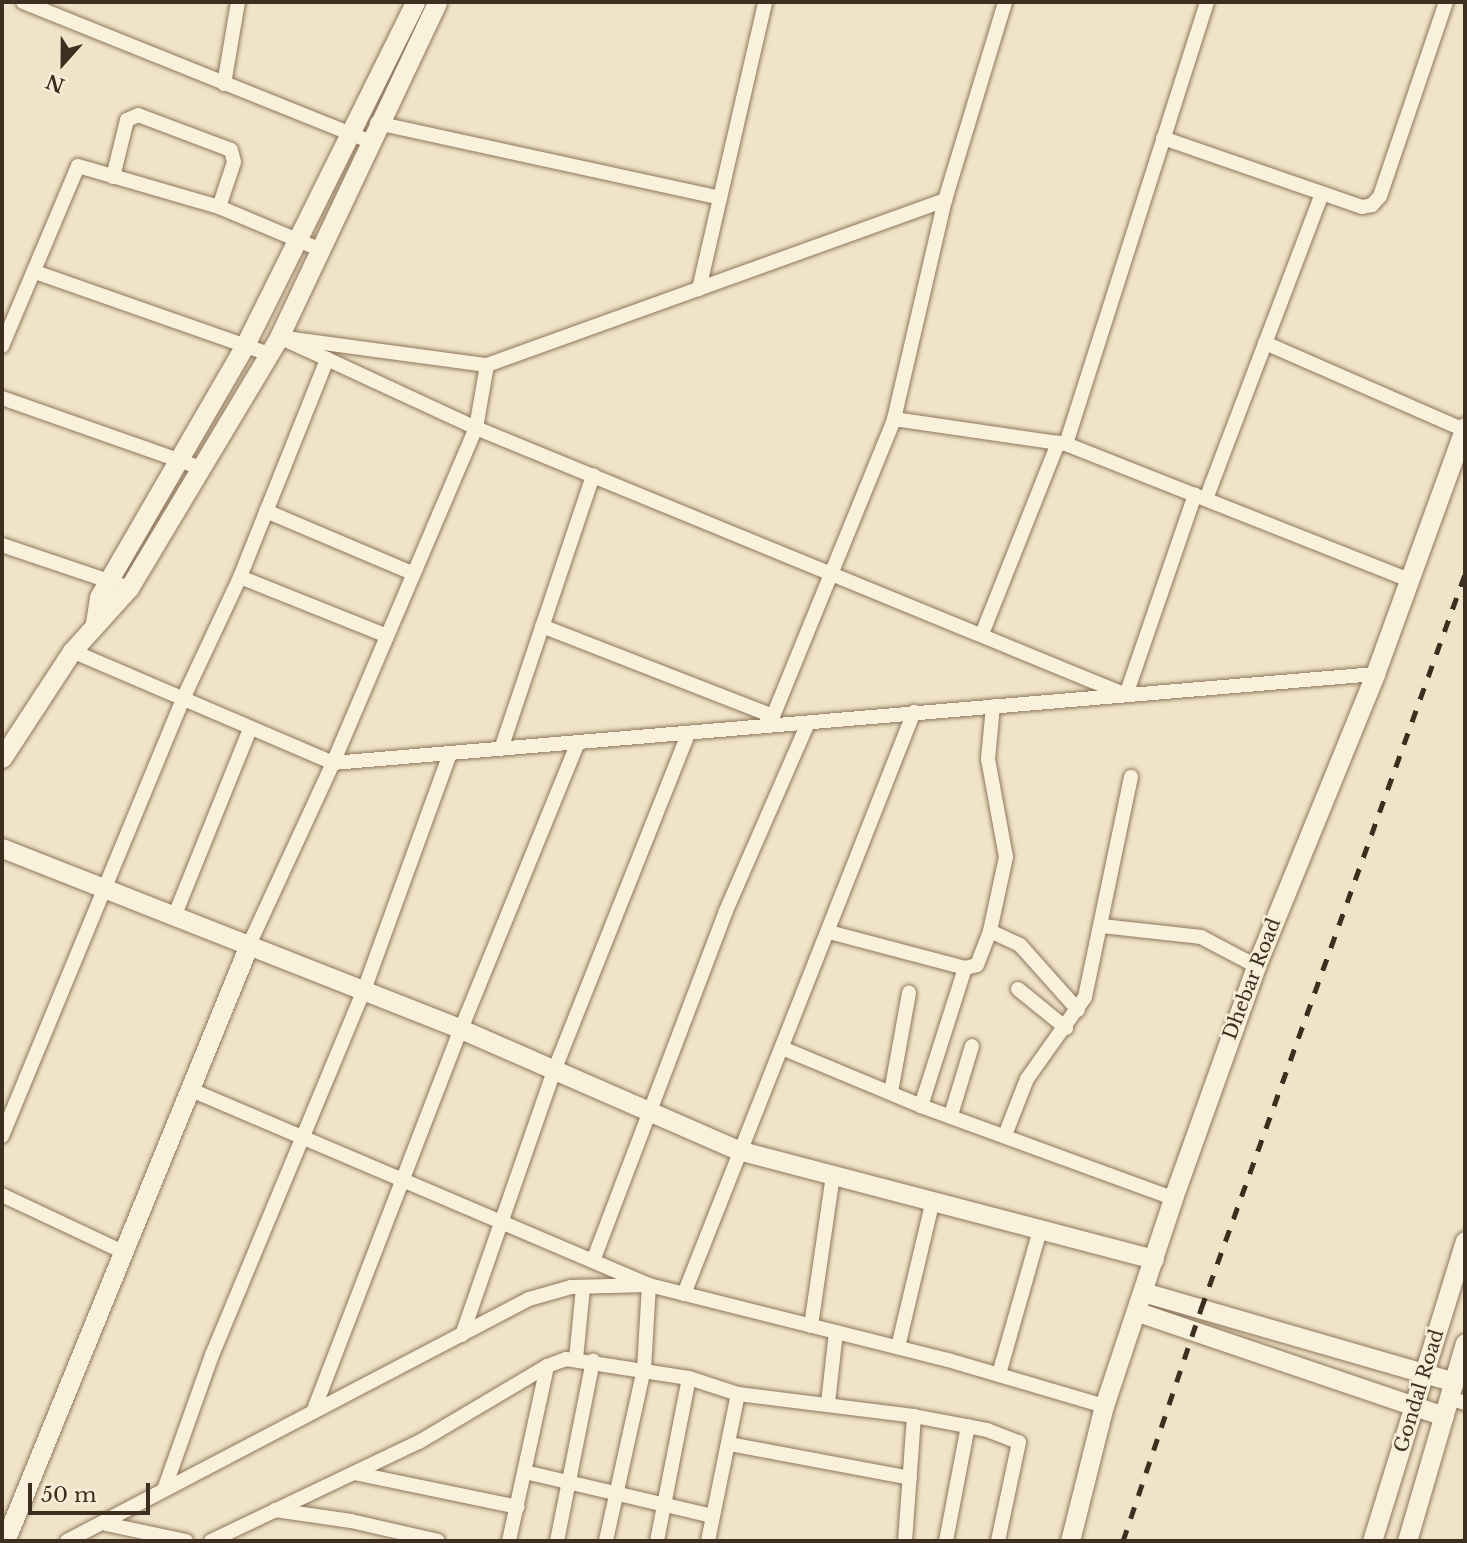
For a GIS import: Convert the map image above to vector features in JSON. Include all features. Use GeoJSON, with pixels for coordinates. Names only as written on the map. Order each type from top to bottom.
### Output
{"type":"FeatureCollection","features":[{"type":"Feature","properties":{"kind":"street"},"geometry":{"type":"LineString","coordinates":[[23,2],[224,84],[366,133],[720,198]]}},
{"type":"Feature","properties":{"kind":"street"},"geometry":{"type":"LineString","coordinates":[[224,84],[238,2]]}},
{"type":"Feature","properties":{"kind":"street"},"geometry":{"type":"LineString","coordinates":[[2,756],[72,651],[129,588],[274,346],[319,249],[415,2]]}},
{"type":"Feature","properties":{"kind":"street"},"geometry":{"type":"LineString","coordinates":[[95,623],[99,597],[245,345],[297,240],[366,133],[437,2]]}},
{"type":"Feature","properties":{"kind":"street"},"geometry":{"type":"LineString","coordinates":[[699,289],[765,2]]}},
{"type":"Feature","properties":{"kind":"street"},"geometry":{"type":"LineString","coordinates":[[771,721],[894,419],[945,200],[1005,2]]}},
{"type":"Feature","properties":{"kind":"street"},"geometry":{"type":"LineString","coordinates":[[982,634],[1062,444],[1207,2]]}},
{"type":"Feature","properties":{"kind":"street"},"geometry":{"type":"LineString","coordinates":[[1163,138],[1362,207],[1373,205],[1380,196],[1446,2]]}},
{"type":"Feature","properties":{"kind":"street"},"geometry":{"type":"LineString","coordinates":[[113,177],[127,120],[138,115],[231,150],[234,162],[219,207]]}},
{"type":"Feature","properties":{"kind":"street"},"geometry":{"type":"LineString","coordinates":[[2,346],[78,166],[219,207],[319,249]]}},
{"type":"Feature","properties":{"kind":"street"},"geometry":{"type":"LineString","coordinates":[[1126,695],[1201,497],[1265,343],[1322,193]]}},
{"type":"Feature","properties":{"kind":"street"},"geometry":{"type":"LineString","coordinates":[[35,272],[245,345],[487,365],[945,200]]}},
{"type":"Feature","properties":{"kind":"street"},"geometry":{"type":"LineString","coordinates":[[1265,343],[1465,428]]}},
{"type":"Feature","properties":{"kind":"street"},"geometry":{"type":"LineString","coordinates":[[274,346],[327,359],[476,428],[831,570],[1126,695]]}},
{"type":"Feature","properties":{"kind":"street"},"geometry":{"type":"LineString","coordinates":[[2,1136],[181,701],[240,577],[327,359]]}},
{"type":"Feature","properties":{"kind":"street"},"geometry":{"type":"LineString","coordinates":[[5,1541],[248,947],[332,763],[476,428],[487,365]]}},
{"type":"Feature","properties":{"kind":"street"},"geometry":{"type":"LineString","coordinates":[[2,398],[201,468]]}},
{"type":"Feature","properties":{"kind":"street"},"geometry":{"type":"LineString","coordinates":[[894,419],[1062,444],[1409,580]]}},
{"type":"Feature","properties":{"kind":"street","name":"Dhebar Road"},"geometry":{"type":"LineString","coordinates":[[1070,1541],[1104,1406],[1139,1312],[1173,1198],[1255,966],[1375,674],[1465,428]]}},
{"type":"Feature","properties":{"kind":"street"},"geometry":{"type":"LineString","coordinates":[[501,748],[593,475]]}},
{"type":"Feature","properties":{"kind":"street"},"geometry":{"type":"LineString","coordinates":[[266,512],[412,573]]}},
{"type":"Feature","properties":{"kind":"street"},"geometry":{"type":"LineString","coordinates":[[2,545],[129,588]]}},
{"type":"Feature","properties":{"kind":"street"},"geometry":{"type":"LineString","coordinates":[[240,577],[385,635]]}},
{"type":"Feature","properties":{"kind":"street"},"geometry":{"type":"LineString","coordinates":[[542,626],[771,721]]}},
{"type":"Feature","properties":{"kind":"street"},"geometry":{"type":"LineString","coordinates":[[72,651],[181,701],[332,763],[449,756],[501,748],[687,736],[771,721],[808,723],[1375,674]]}},
{"type":"Feature","properties":{"kind":"street"},"geometry":{"type":"LineString","coordinates":[[829,932],[965,968],[977,965],[990,931],[1006,857],[988,759],[993,706]]}},
{"type":"Feature","properties":{"kind":"street"},"geometry":{"type":"LineString","coordinates":[[684,1294],[738,1150],[829,932],[914,712]]}},
{"type":"Feature","properties":{"kind":"street"},"geometry":{"type":"LineString","coordinates":[[593,1261],[725,913],[808,723]]}},
{"type":"Feature","properties":{"kind":"street"},"geometry":{"type":"LineString","coordinates":[[174,917],[250,729]]}},
{"type":"Feature","properties":{"kind":"street"},"geometry":{"type":"LineString","coordinates":[[462,1335],[504,1223],[554,1071],[687,736]]}},
{"type":"Feature","properties":{"kind":"street"},"geometry":{"type":"LineString","coordinates":[[313,1412],[461,1029],[577,745]]}},
{"type":"Feature","properties":{"kind":"street"},"geometry":{"type":"LineString","coordinates":[[165,1487],[212,1355],[364,990],[449,756]]}},
{"type":"Feature","properties":{"kind":"street"},"geometry":{"type":"LineString","coordinates":[[1005,1135],[1027,1079],[1079,1010],[1102,926],[1131,777]]}},
{"type":"Feature","properties":{"kind":"street"},"geometry":{"type":"LineString","coordinates":[[2,848],[461,1029],[738,1150],[932,1204],[1154,1259]]}},
{"type":"Feature","properties":{"kind":"street"},"geometry":{"type":"LineString","coordinates":[[1102,926],[1200,937],[1255,966]]}},
{"type":"Feature","properties":{"kind":"street"},"geometry":{"type":"LineString","coordinates":[[990,931],[1020,945],[1079,1010]]}},
{"type":"Feature","properties":{"kind":"street"},"geometry":{"type":"LineString","coordinates":[[921,1106],[965,968]]}},
{"type":"Feature","properties":{"kind":"street"},"geometry":{"type":"LineString","coordinates":[[1017,989],[1066,1028]]}},
{"type":"Feature","properties":{"kind":"street"},"geometry":{"type":"LineString","coordinates":[[891,1092],[909,993]]}},
{"type":"Feature","properties":{"kind":"street"},"geometry":{"type":"LineString","coordinates":[[951,1115],[972,1046]]}},
{"type":"Feature","properties":{"kind":"street"},"geometry":{"type":"LineString","coordinates":[[782,1048],[921,1106],[1173,1198]]}},
{"type":"Feature","properties":{"kind":"street"},"geometry":{"type":"LineString","coordinates":[[189,1089],[649,1285],[898,1347],[1104,1406]]}},
{"type":"Feature","properties":{"kind":"street"},"geometry":{"type":"LineString","coordinates":[[811,1326],[833,1175]]}},
{"type":"Feature","properties":{"kind":"street"},"geometry":{"type":"LineString","coordinates":[[2,1195],[123,1252]]}},
{"type":"Feature","properties":{"kind":"street"},"geometry":{"type":"LineString","coordinates":[[898,1347],[932,1204]]}},
{"type":"Feature","properties":{"kind":"street"},"geometry":{"type":"LineString","coordinates":[[999,1374],[1040,1230]]}},
{"type":"Feature","properties":{"kind":"street","name":"Gondal Road"},"geometry":{"type":"LineString","coordinates":[[1372,1541],[1465,1241]]}},
{"type":"Feature","properties":{"kind":"street"},"geometry":{"type":"LineString","coordinates":[[67,1541],[106,1524],[165,1487],[549,1291],[649,1285]]}},
{"type":"Feature","properties":{"kind":"street"},"geometry":{"type":"LineString","coordinates":[[606,1541],[614,1492],[644,1369],[649,1285]]}},
{"type":"Feature","properties":{"kind":"street"},"geometry":{"type":"LineString","coordinates":[[576,1359],[583,1287]]}},
{"type":"Feature","properties":{"kind":"street"},"geometry":{"type":"LineString","coordinates":[[1143,1292],[1424,1375],[1453,1400]]}},
{"type":"Feature","properties":{"kind":"street"},"geometry":{"type":"LineString","coordinates":[[1139,1312],[1413,1410],[1453,1400]]}},
{"type":"Feature","properties":{"kind":"street"},"geometry":{"type":"LineString","coordinates":[[828,1403],[836,1332]]}},
{"type":"Feature","properties":{"kind":"street","name":"Gondal Road"},"geometry":{"type":"LineString","coordinates":[[1407,1541],[1453,1400],[1465,1343]]}},
{"type":"Feature","properties":{"kind":"street"},"geometry":{"type":"LineString","coordinates":[[211,1541],[419,1442],[547,1366],[576,1359],[689,1378],[738,1394],[828,1403],[968,1426],[1019,1442],[998,1541]]}},
{"type":"Feature","properties":{"kind":"street"},"geometry":{"type":"LineString","coordinates":[[557,1541],[593,1361]]}},
{"type":"Feature","properties":{"kind":"street"},"geometry":{"type":"LineString","coordinates":[[509,1541],[547,1366]]}},
{"type":"Feature","properties":{"kind":"street"},"geometry":{"type":"LineString","coordinates":[[657,1541],[689,1378]]}},
{"type":"Feature","properties":{"kind":"street"},"geometry":{"type":"LineString","coordinates":[[708,1541],[738,1394]]}},
{"type":"Feature","properties":{"kind":"street"},"geometry":{"type":"LineString","coordinates":[[905,1541],[914,1416]]}},
{"type":"Feature","properties":{"kind":"street"},"geometry":{"type":"LineString","coordinates":[[946,1541],[968,1426]]}},
{"type":"Feature","properties":{"kind":"street"},"geometry":{"type":"LineString","coordinates":[[729,1444],[910,1478]]}},
{"type":"Feature","properties":{"kind":"street"},"geometry":{"type":"LineString","coordinates":[[525,1472],[713,1516]]}},
{"type":"Feature","properties":{"kind":"street"},"geometry":{"type":"LineString","coordinates":[[354,1473],[518,1507]]}},
{"type":"Feature","properties":{"kind":"street"},"geometry":{"type":"LineString","coordinates":[[275,1510],[351,1521],[438,1541]]}},
{"type":"Feature","properties":{"kind":"street"},"geometry":{"type":"LineString","coordinates":[[106,1524],[186,1541]]}},
{"type":"Feature","properties":{"kind":"railway"},"geometry":{"type":"LineString","coordinates":[[1123,1541],[1201,1309],[1465,574]]}}]}
